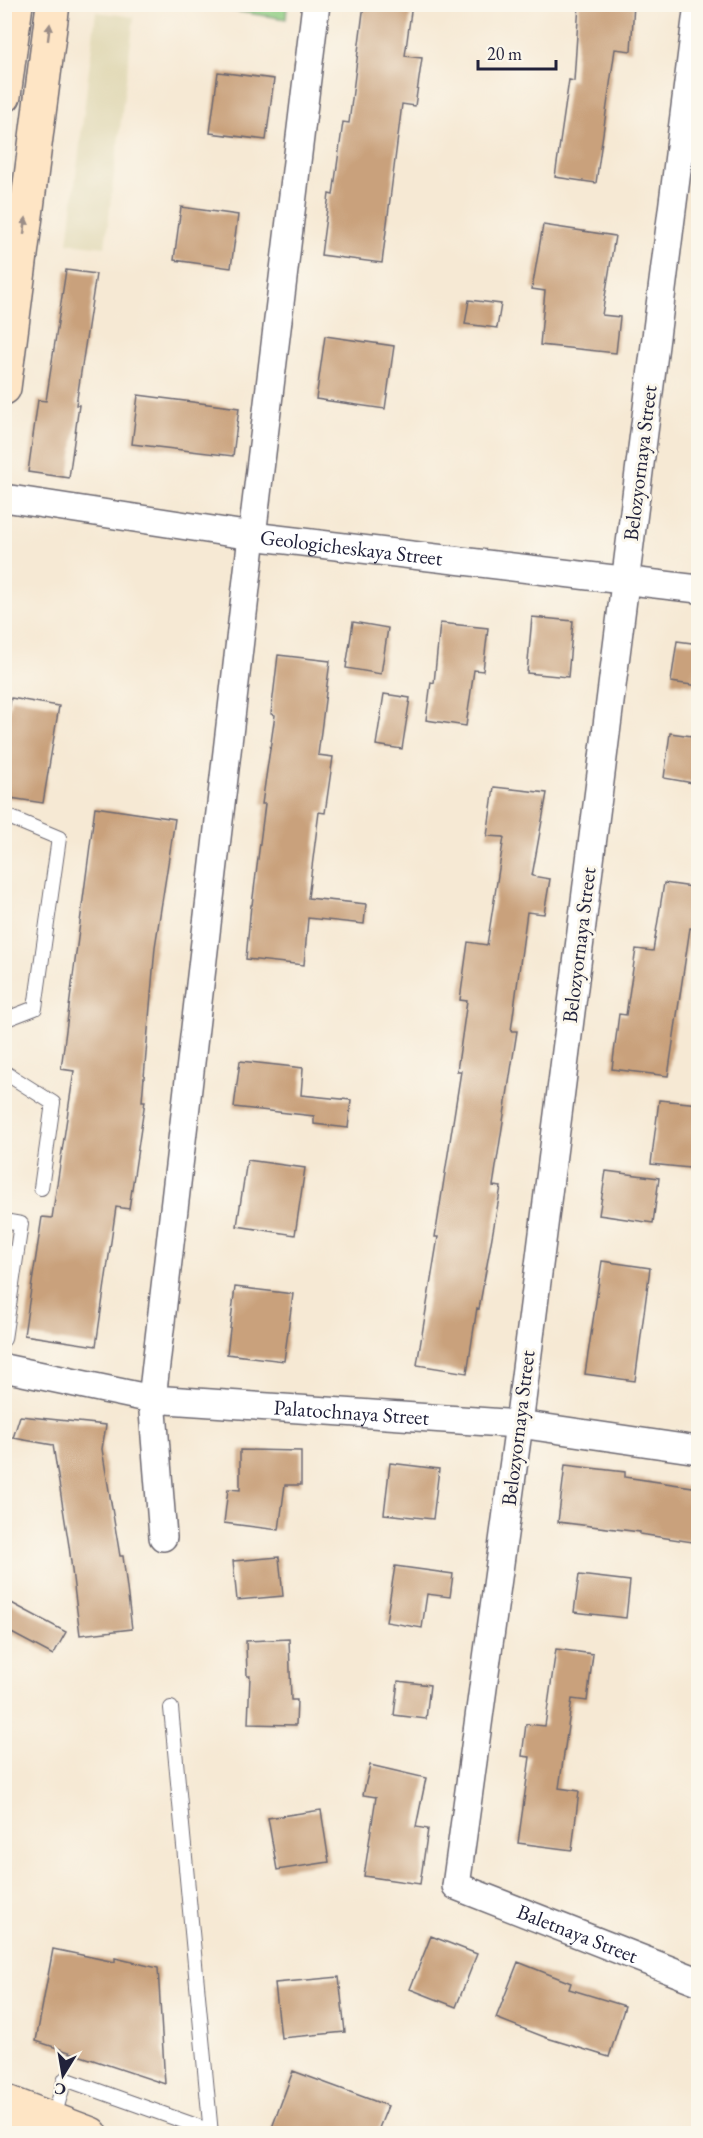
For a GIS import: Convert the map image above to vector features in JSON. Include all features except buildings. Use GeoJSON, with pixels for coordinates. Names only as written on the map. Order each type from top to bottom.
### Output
{"type":"FeatureCollection","features":[{"type":"Feature","properties":{"kind":"main road"},"geometry":{"type":"LineString","coordinates":[[4,96],[16,4]]}},
{"type":"Feature","properties":{"kind":"main road"},"geometry":{"type":"LineString","coordinates":[[4,388],[52,4]]}},
{"type":"Feature","properties":{"kind":"main road"},"geometry":{"type":"LineString","coordinates":[[4,2100],[91,2133]]}},
{"type":"Feature","properties":{"kind":"main road"},"geometry":{"type":"LineString","coordinates":[[4,2130],[14,2133]]}},
{"type":"Feature","properties":{"kind":"street"},"geometry":{"type":"LineString","coordinates":[[163,1537],[152,1399],[316,4]]}},
{"type":"Feature","properties":{"kind":"street","name":"Belozyornaya Street"},"geometry":{"type":"LineString","coordinates":[[456,1886],[519,1424],[698,4]]}},
{"type":"Feature","properties":{"kind":"street","name":"Geologicheskaya Street"},"geometry":{"type":"LineString","coordinates":[[4,498],[252,536],[699,589]]}},
{"type":"Feature","properties":{"kind":"street","name":"Palatochnaya Street"},"geometry":{"type":"LineString","coordinates":[[4,1368],[152,1399],[519,1424],[699,1450]]}},
{"type":"Feature","properties":{"kind":"street","name":"Baletnaya Street"},"geometry":{"type":"LineString","coordinates":[[456,1886],[699,1981]]}},
{"type":"Feature","properties":{"kind":"lane"},"geometry":{"type":"LineString","coordinates":[[4,815],[59,838],[35,1008],[4,1020]]}},
{"type":"Feature","properties":{"kind":"lane"},"geometry":{"type":"LineString","coordinates":[[4,1072],[53,1102],[41,1188]]}},
{"type":"Feature","properties":{"kind":"lane"},"geometry":{"type":"LineString","coordinates":[[4,1221],[21,1224],[4,1340]]}},
{"type":"Feature","properties":{"kind":"lane"},"geometry":{"type":"LineString","coordinates":[[53,2120],[65,2079],[211,2132],[171,1708]]}},
{"type":"Feature","properties":{"kind":"shaded area"},"geometry":{"type":"Polygon","coordinates":[[[96,12],[134,17],[105,247],[68,243],[96,12]]]}},
{"type":"Feature","properties":{"kind":"green space"},"geometry":{"type":"Polygon","coordinates":[[[216,4],[287,4],[286,19],[215,8],[216,4]]]}}]}
